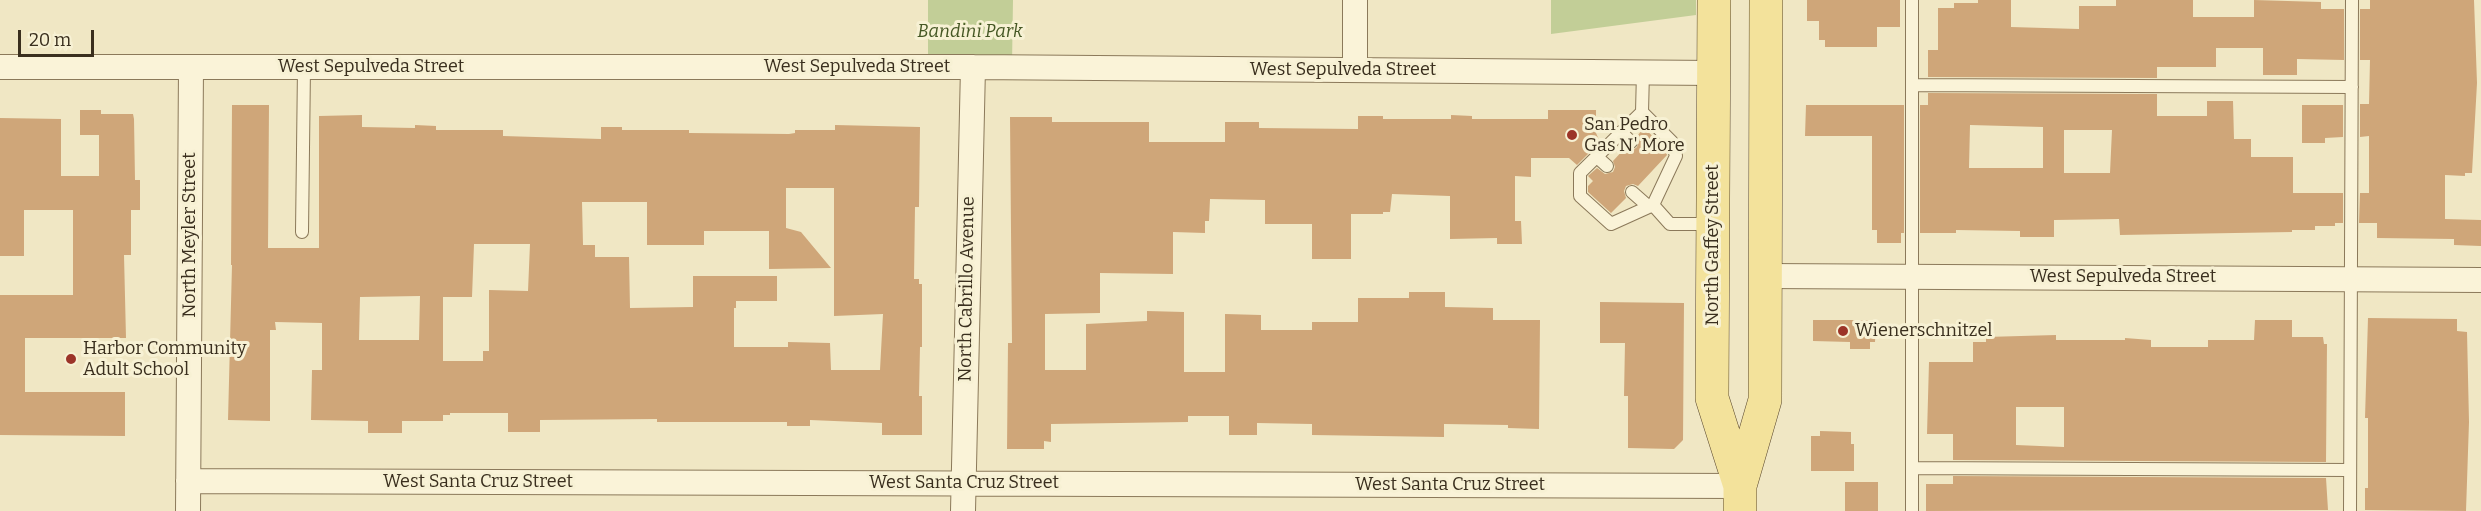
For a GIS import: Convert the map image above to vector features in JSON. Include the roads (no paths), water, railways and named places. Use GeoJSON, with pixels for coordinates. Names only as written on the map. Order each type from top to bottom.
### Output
{"type":"FeatureCollection","features":[{"type":"Feature","properties":{"kind":"main road","name":"North Gaffey Street"},"geometry":{"type":"LineString","coordinates":[[1714,0],[1712,398],[1740,499]]}},
{"type":"Feature","properties":{"kind":"main road"},"geometry":{"type":"LineString","coordinates":[[1740,499],[1765,400],[1766,0]]}},
{"type":"Feature","properties":{"kind":"street"},"geometry":{"type":"LineString","coordinates":[[1355,0],[1356,70]]}},
{"type":"Feature","properties":{"kind":"street","name":"North Meyler Street"},"geometry":{"type":"LineString","coordinates":[[188,511],[191,66]]}},
{"type":"Feature","properties":{"kind":"street","name":"West Sepulveda Street"},"geometry":{"type":"LineString","coordinates":[[0,67],[973,67],[1714,73]]}},
{"type":"Feature","properties":{"kind":"street","name":"North Cabrillo Avenue"},"geometry":{"type":"LineString","coordinates":[[963,511],[973,67]]}},
{"type":"Feature","properties":{"kind":"street","name":"West Sepulveda Street"},"geometry":{"type":"LineString","coordinates":[[1766,276],[2481,279]]}},
{"type":"Feature","properties":{"kind":"street","name":"West Santa Cruz Street"},"geometry":{"type":"LineString","coordinates":[[188,481],[963,483],[1740,499]]}},
{"type":"Feature","properties":{"kind":"lane"},"geometry":{"type":"LineString","coordinates":[[1912,0],[1912,511]]}},
{"type":"Feature","properties":{"kind":"lane"},"geometry":{"type":"LineString","coordinates":[[2350,511],[2352,0]]}},
{"type":"Feature","properties":{"kind":"lane"},"geometry":{"type":"LineString","coordinates":[[302,232],[304,67]]}},
{"type":"Feature","properties":{"kind":"lane"},"geometry":{"type":"LineString","coordinates":[[1642,112],[1672,142],[1676,156],[1651,206],[1611,224],[1580,196],[1580,173],[1642,112],[1643,72]]}},
{"type":"Feature","properties":{"kind":"lane"},"geometry":{"type":"LineString","coordinates":[[1912,85],[2352,87]]}},
{"type":"Feature","properties":{"kind":"lane"},"geometry":{"type":"LineString","coordinates":[[1621,132],[1631,142]]}},
{"type":"Feature","properties":{"kind":"lane"},"geometry":{"type":"LineString","coordinates":[[1597,157],[1607,166]]}},
{"type":"Feature","properties":{"kind":"lane"},"geometry":{"type":"LineString","coordinates":[[1656,168],[1666,177]]}},
{"type":"Feature","properties":{"kind":"lane"},"geometry":{"type":"LineString","coordinates":[[1632,192],[1670,224],[1713,224]]}},
{"type":"Feature","properties":{"kind":"lane"},"geometry":{"type":"LineString","coordinates":[[1912,468],[2350,470]]}},
{"type":"Feature","properties":{"kind":"place","name":"San Pedro Gas N' More"},"geometry":{"type":"Point","coordinates":[1572,135]}},
{"type":"Feature","properties":{"kind":"place","name":"Wienerschnitzel"},"geometry":{"type":"Point","coordinates":[1843,331]}},
{"type":"Feature","properties":{"kind":"place","name":"Harbor Community Adult School"},"geometry":{"type":"Point","coordinates":[71,359]}},
{"type":"Feature","properties":{"kind":"park label","name":"Bandini Park"},"geometry":{"type":"Point","coordinates":[970,32]}}]}
